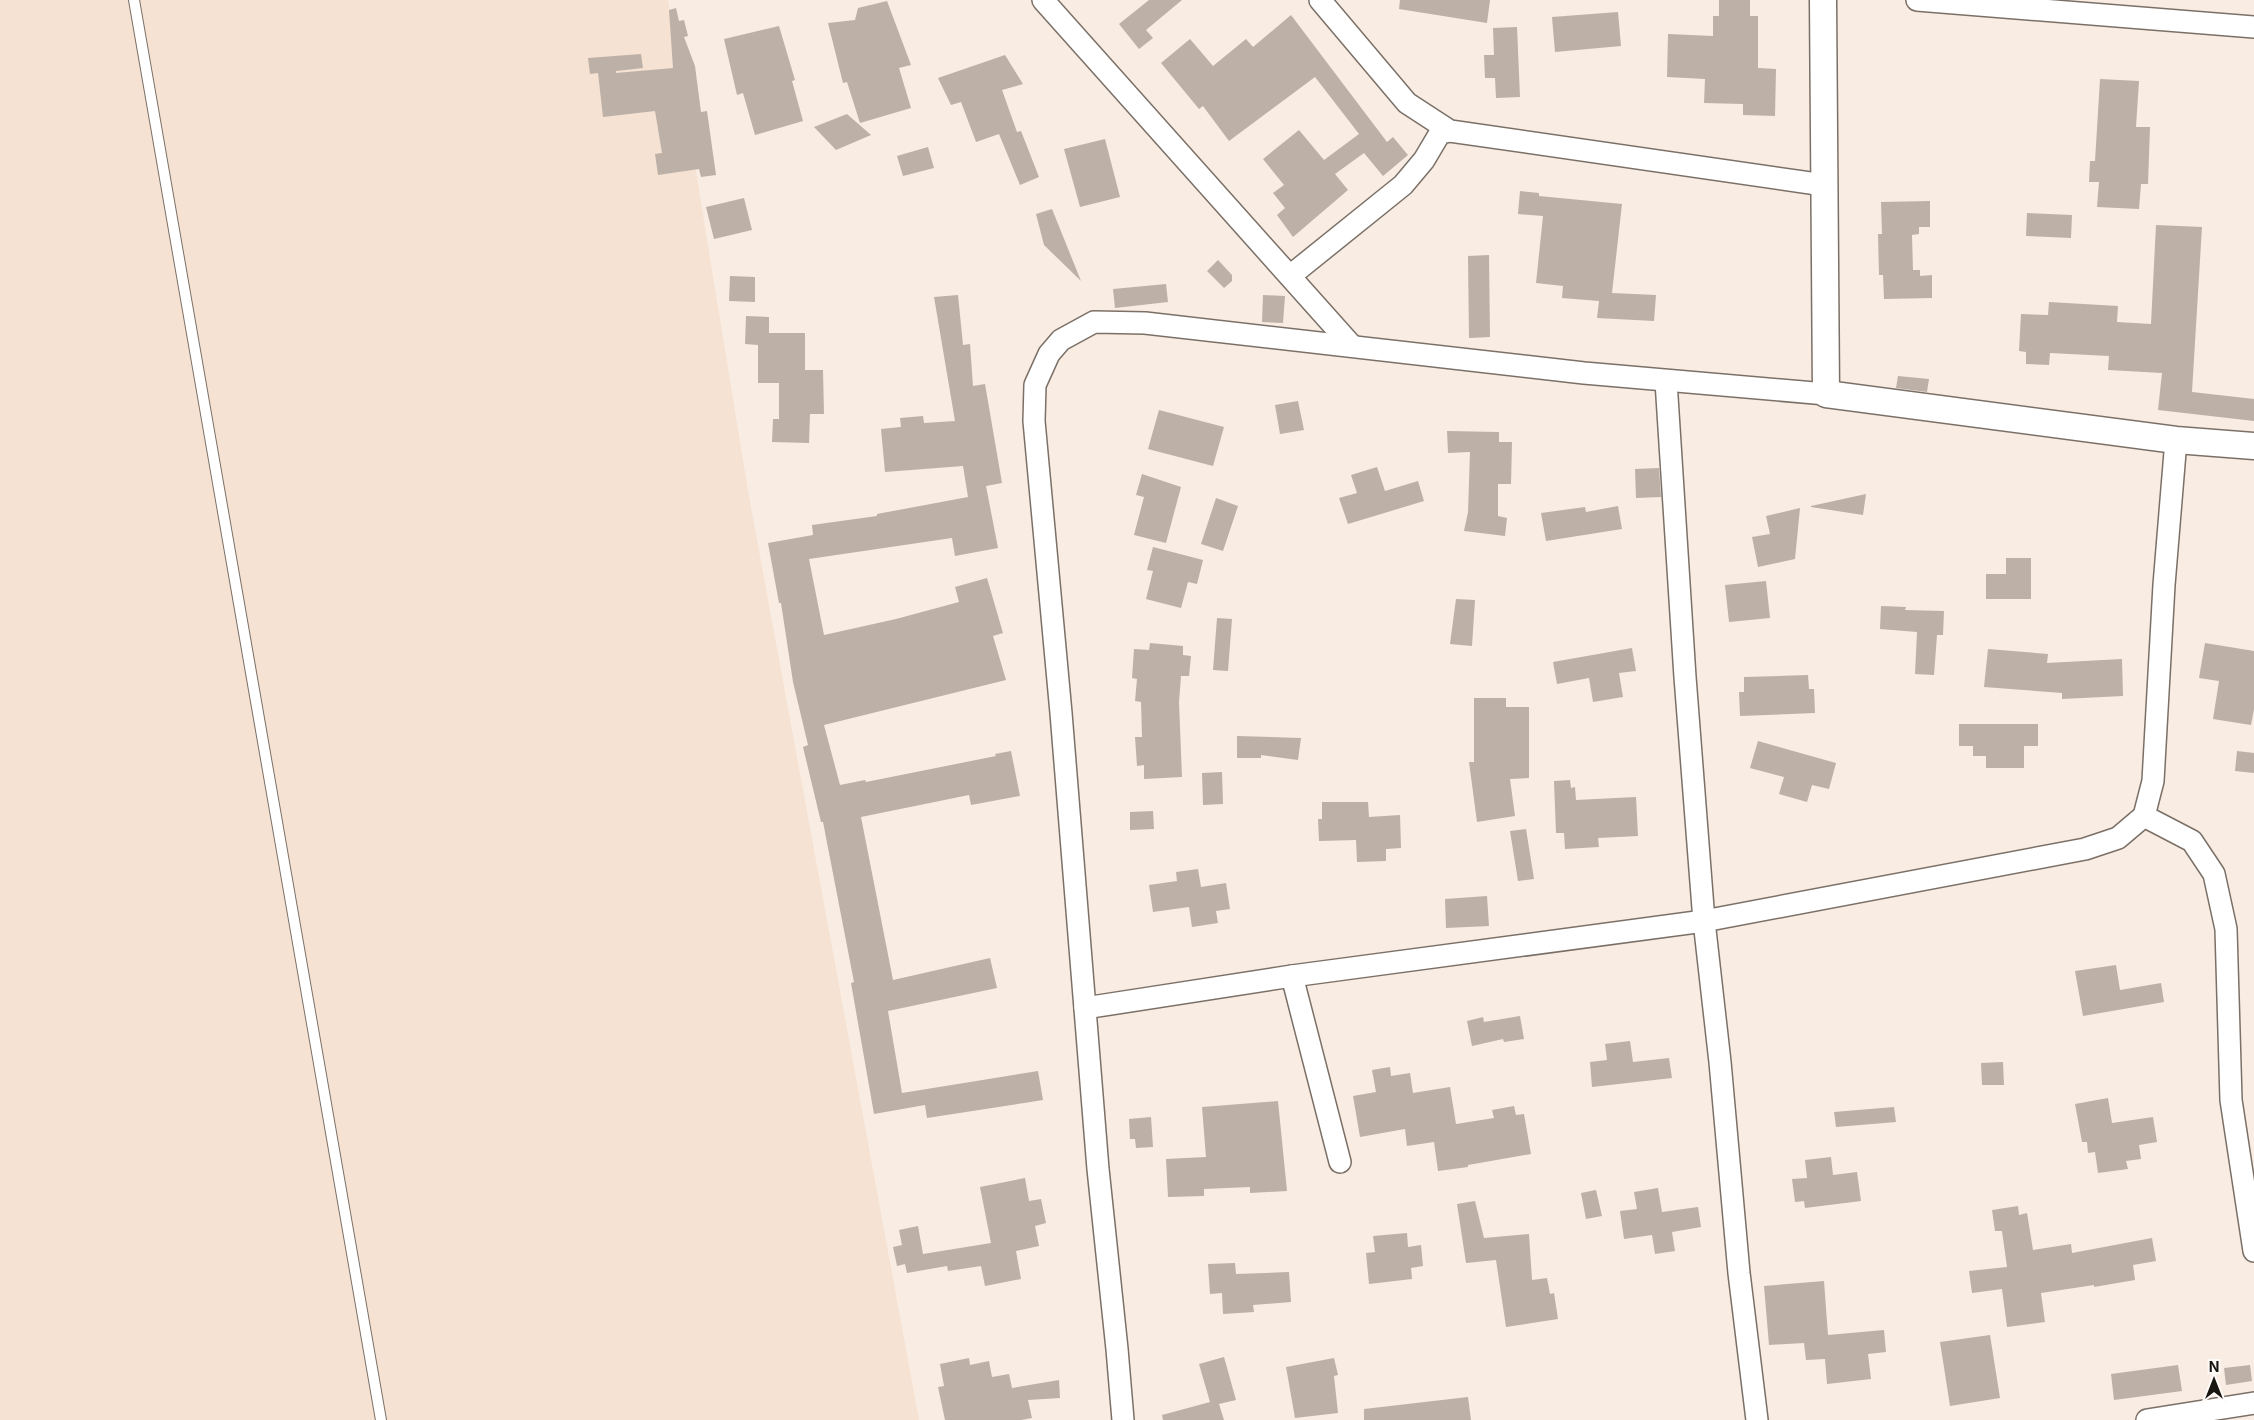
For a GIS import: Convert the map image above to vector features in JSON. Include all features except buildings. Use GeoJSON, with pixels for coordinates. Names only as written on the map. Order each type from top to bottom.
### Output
{"type":"FeatureCollection","features":[{"type":"Feature","properties":{"kind":"street"},"geometry":{"type":"LineString","coordinates":[[1043,0],[1352,346]]}},
{"type":"Feature","properties":{"kind":"street"},"geometry":{"type":"LineString","coordinates":[[1320,0],[1407,102],[1450,131]]}},
{"type":"Feature","properties":{"kind":"street"},"geometry":{"type":"LineString","coordinates":[[1823,0],[1826,394]]}},
{"type":"Feature","properties":{"kind":"street"},"geometry":{"type":"LineString","coordinates":[[1916,0],[2132,9],[2254,27]]}},
{"type":"Feature","properties":{"kind":"street"},"geometry":{"type":"LineString","coordinates":[[1290,276],[1403,185],[1424,160],[1440,133],[1450,131],[1824,185]]}},
{"type":"Feature","properties":{"kind":"street"},"geometry":{"type":"LineString","coordinates":[[1123,1420],[1084,1008],[1061,713],[1034,421],[1035,386],[1049,354],[1061,340],[1094,322],[1145,324],[1666,381],[1826,394],[2176,440],[2254,446]]}},
{"type":"Feature","properties":{"kind":"street"},"geometry":{"type":"LineString","coordinates":[[1666,381],[1685,677],[1704,921],[1720,1062],[1739,1273],[1757,1420]]}},
{"type":"Feature","properties":{"kind":"street"},"geometry":{"type":"LineString","coordinates":[[1084,1008],[1292,976],[1704,921],[2085,849],[2118,838],[2144,816],[2153,781],[2164,584],[2176,440]]}},
{"type":"Feature","properties":{"kind":"street"},"geometry":{"type":"LineString","coordinates":[[2144,816],[2192,840],[2214,874],[2226,929],[2231,1100],[2254,1252]]}},
{"type":"Feature","properties":{"kind":"street"},"geometry":{"type":"LineString","coordinates":[[1292,976],[1340,1162]]}},
{"type":"Feature","properties":{"kind":"street"},"geometry":{"type":"LineString","coordinates":[[2147,1420],[2254,1403]]}},
{"type":"Feature","properties":{"kind":"lane"},"geometry":{"type":"LineString","coordinates":[[134,0],[381,1420]]}},
{"type":"Feature","properties":{"kind":"shaded area"},"geometry":{"type":"Polygon","coordinates":[[[0,0],[668,0],[748,491],[919,1420],[0,1420],[0,0]]]}}]}
